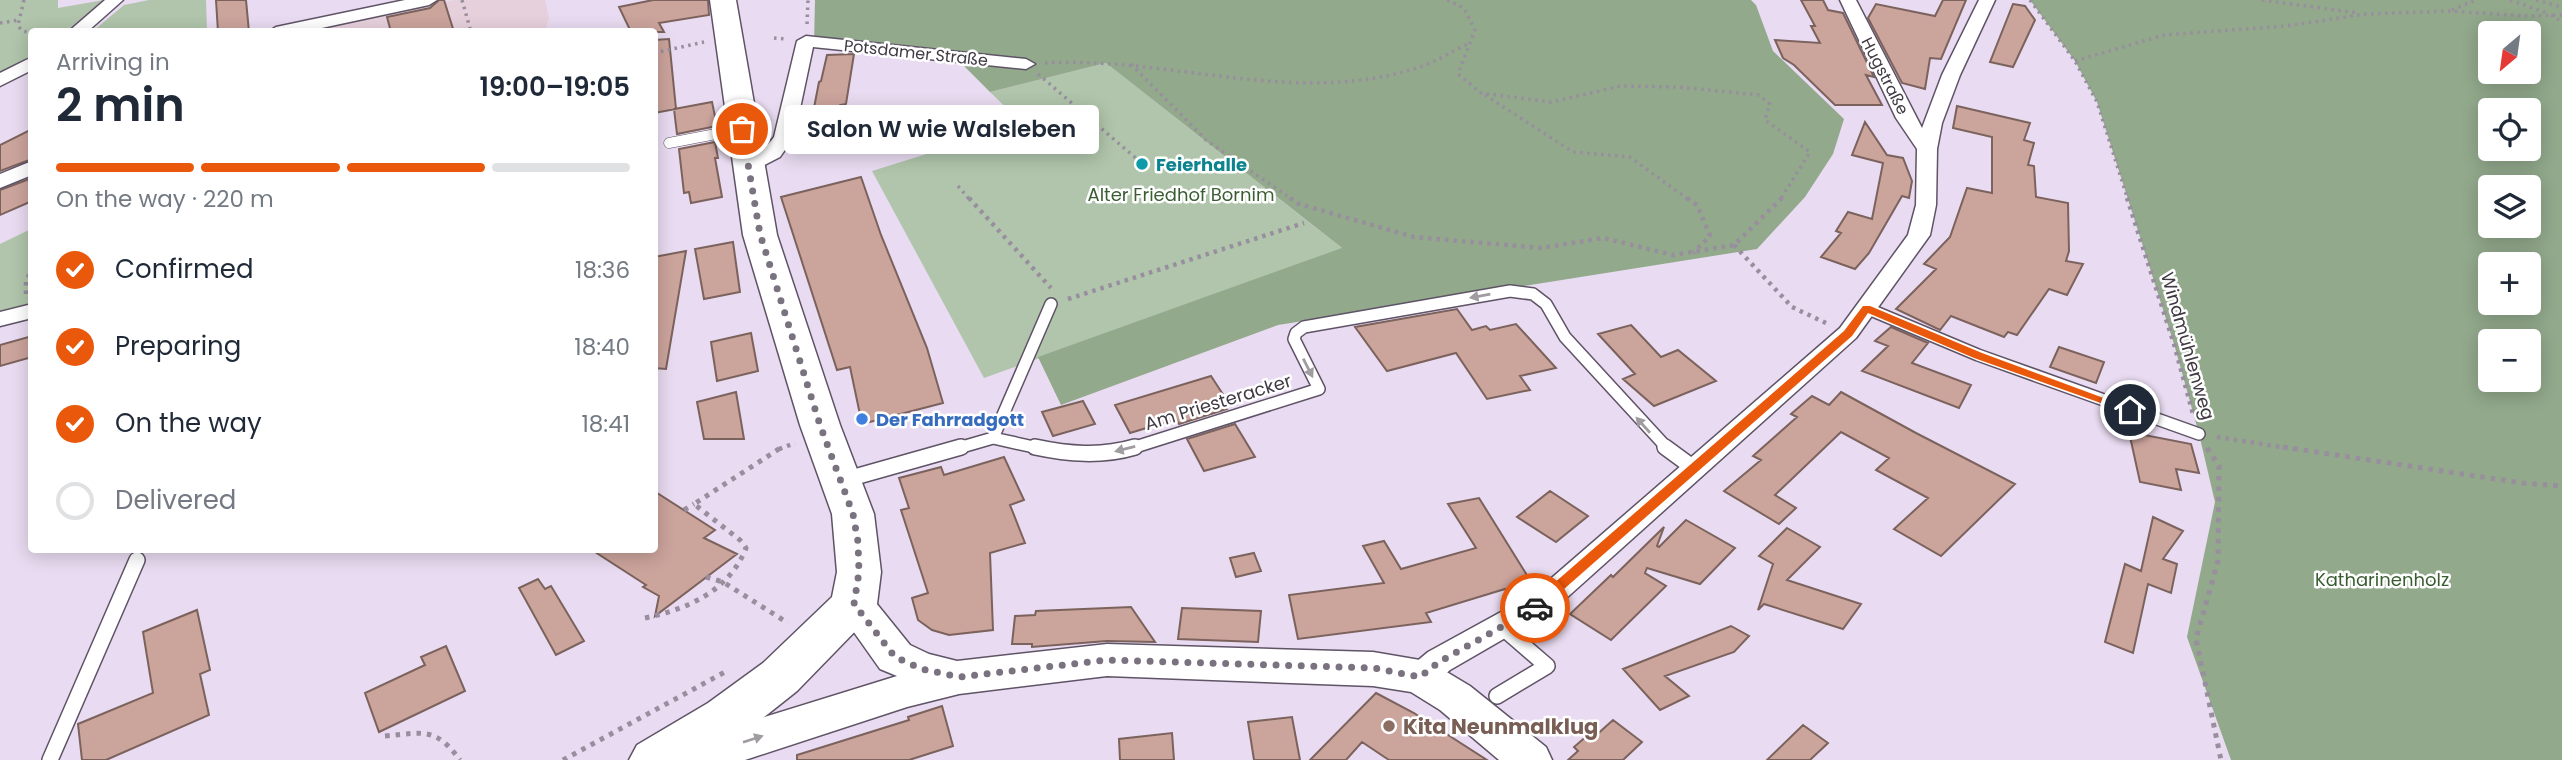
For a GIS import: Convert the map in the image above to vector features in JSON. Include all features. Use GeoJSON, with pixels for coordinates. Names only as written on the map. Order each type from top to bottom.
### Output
{"type":"FeatureCollection","features":[{"type":"Feature","properties":{"kind":"main road"},"geometry":{"type":"LineString","coordinates":[[659,758],[726,718],[780,677],[854,604],[859,572],[853,514],[825,437],[760,234],[723,0]]}},
{"type":"Feature","properties":{"kind":"main road"},"geometry":{"type":"LineString","coordinates":[[854,604],[895,657],[922,669],[959,677]]}},
{"type":"Feature","properties":{"kind":"main road"},"geometry":{"type":"LineString","coordinates":[[659,758],[713,752],[907,690],[959,677],[1107,660],[1374,668],[1420,677],[1455,698],[1530,760]]}},
{"type":"Feature","properties":{"kind":"street"},"geometry":{"type":"LineString","coordinates":[[81,28],[115,0]]}},
{"type":"Feature","properties":{"kind":"street"},"geometry":{"type":"LineString","coordinates":[[294,28],[429,0]]}},
{"type":"Feature","properties":{"kind":"street","name":"Hugstraße"},"geometry":{"type":"LineString","coordinates":[[1849,0],[1905,118],[1927,149]]}},
{"type":"Feature","properties":{"kind":"street","name":"Hugstraße"},"geometry":{"type":"LineString","coordinates":[[1420,677],[1439,662],[1542,603],[1848,333],[1923,227],[1928,175],[1927,149],[1935,115],[1987,0]]}},
{"type":"Feature","properties":{"kind":"street"},"geometry":{"type":"LineString","coordinates":[[748,166],[773,153],[784,137],[806,41]]}},
{"type":"Feature","properties":{"kind":"street","name":"Potsdamer Straße"},"geometry":{"type":"LineString","coordinates":[[806,41],[1026,64]]}},
{"type":"Feature","properties":{"kind":"street"},"geometry":{"type":"LineString","coordinates":[[0,81],[28,64]]}},
{"type":"Feature","properties":{"kind":"street"},"geometry":{"type":"LineString","coordinates":[[0,88],[28,83]]}},
{"type":"Feature","properties":{"kind":"street"},"geometry":{"type":"LineString","coordinates":[[0,182],[28,169]]}},
{"type":"Feature","properties":{"kind":"street"},"geometry":{"type":"LineString","coordinates":[[0,319],[28,312]]}},
{"type":"Feature","properties":{"kind":"lane"},"geometry":{"type":"LineString","coordinates":[[669,144],[742,129]]}},
{"type":"Feature","properties":{"kind":"lane","name":"Am Priesteracker"},"geometry":{"type":"LineString","coordinates":[[841,481],[993,438],[1068,454],[1088,455],[1128,449],[1319,389],[1294,339],[1296,332],[1304,327],[1523,291],[1544,299],[1551,307],[1554,319],[1565,337],[1660,443],[1695,469]]}},
{"type":"Feature","properties":{"kind":"lane"},"geometry":{"type":"LineString","coordinates":[[993,438],[1051,304]]}},
{"type":"Feature","properties":{"kind":"lane"},"geometry":{"type":"LineString","coordinates":[[1866,308],[1978,355],[2199,434]]}},
{"type":"Feature","properties":{"kind":"lane"},"geometry":{"type":"LineString","coordinates":[[50,760],[137,560]]}},
{"type":"Feature","properties":{"kind":"lane"},"geometry":{"type":"LineString","coordinates":[[1497,696],[1547,666],[1502,627]]}},
{"type":"Feature","properties":{"kind":"path"},"geometry":{"type":"LineString","coordinates":[[24,0],[19,20],[21,30],[28,33]]}},
{"type":"Feature","properties":{"kind":"path"},"geometry":{"type":"LineString","coordinates":[[462,0],[470,28]]}},
{"type":"Feature","properties":{"kind":"path"},"geometry":{"type":"LineString","coordinates":[[806,41],[808,0]]}},
{"type":"Feature","properties":{"kind":"path"},"geometry":{"type":"LineString","coordinates":[[1447,0],[1464,8],[1475,30],[1458,74],[1481,93],[1573,152],[1630,157],[1697,205],[1710,236],[1692,254]]}},
{"type":"Feature","properties":{"kind":"path","name":"Windmühlenweg"},"geometry":{"type":"LineString","coordinates":[[2030,0],[2075,61],[2097,102],[2174,344],[2199,434],[2219,466],[2218,561],[2196,639],[2221,760]]}},
{"type":"Feature","properties":{"kind":"path"},"geometry":{"type":"LineString","coordinates":[[2262,0],[2366,14]]}},
{"type":"Feature","properties":{"kind":"path"},"geometry":{"type":"LineString","coordinates":[[2450,10],[2476,0]]}},
{"type":"Feature","properties":{"kind":"path"},"geometry":{"type":"LineString","coordinates":[[2510,0],[2551,15],[2562,22]]}},
{"type":"Feature","properties":{"kind":"path"},"geometry":{"type":"LineString","coordinates":[[2536,0],[2562,7]]}},
{"type":"Feature","properties":{"kind":"path"},"geometry":{"type":"LineString","coordinates":[[2075,61],[2164,35],[2286,26],[2366,14],[2450,10],[2525,16],[2562,15]]}},
{"type":"Feature","properties":{"kind":"path"},"geometry":{"type":"LineString","coordinates":[[0,23],[19,20]]}},
{"type":"Feature","properties":{"kind":"path"},"geometry":{"type":"LineString","coordinates":[[658,52],[729,36]]}},
{"type":"Feature","properties":{"kind":"path"},"geometry":{"type":"LineString","coordinates":[[1026,64],[1080,60],[1131,64],[1212,76],[1280,81],[1362,78],[1409,71],[1471,43]]}},
{"type":"Feature","properties":{"kind":"path"},"geometry":{"type":"LineString","coordinates":[[1026,64],[1138,160]]}},
{"type":"Feature","properties":{"kind":"path"},"geometry":{"type":"LineString","coordinates":[[1131,64],[1206,140],[1300,204],[1414,237],[1541,248],[1603,238],[1673,255],[1734,245],[1786,194],[1810,152],[1765,120],[1770,104],[1759,95],[1678,87],[1621,86],[1551,102],[1481,93]]}},
{"type":"Feature","properties":{"kind":"path"},"geometry":{"type":"LineString","coordinates":[[958,186],[1055,292],[1051,304]]}},
{"type":"Feature","properties":{"kind":"path"},"geometry":{"type":"LineString","coordinates":[[1051,304],[1304,223]]}},
{"type":"Feature","properties":{"kind":"path"},"geometry":{"type":"LineString","coordinates":[[1734,245],[1792,307],[1848,333]]}},
{"type":"Feature","properties":{"kind":"path"},"geometry":{"type":"LineString","coordinates":[[2199,434],[2522,483],[2562,486]]}},
{"type":"Feature","properties":{"kind":"path"},"geometry":{"type":"LineString","coordinates":[[684,510],[785,445],[825,437]]}},
{"type":"Feature","properties":{"kind":"path"},"geometry":{"type":"LineString","coordinates":[[645,618],[675,613],[723,582],[739,565],[746,548],[740,540],[694,504]]}},
{"type":"Feature","properties":{"kind":"path"},"geometry":{"type":"LineString","coordinates":[[706,577],[723,582],[795,628],[787,634]]}},
{"type":"Feature","properties":{"kind":"path"},"geometry":{"type":"LineString","coordinates":[[563,760],[727,671]]}},
{"type":"Feature","properties":{"kind":"path"},"geometry":{"type":"LineString","coordinates":[[385,736],[435,733],[445,739],[460,760]]}},
{"type":"Feature","properties":{"kind":"shaded area"},"geometry":{"type":"Polygon","coordinates":[[[455,0],[545,0],[549,17],[546,28],[319,26],[455,0]]]}},
{"type":"Feature","properties":{"kind":"green space"},"geometry":{"type":"Polygon","coordinates":[[[0,0],[58,0],[58,8],[104,0],[70,28],[28,28],[28,57],[0,75],[0,0]]]}},
{"type":"Feature","properties":{"kind":"green space"},"geometry":{"type":"Polygon","coordinates":[[[149,0],[206,0],[207,28],[97,28],[124,5],[149,0]]]}},
{"type":"Feature","properties":{"kind":"green space"},"geometry":{"type":"Polygon","coordinates":[[[815,0],[1751,0],[1756,5],[1773,51],[1844,119],[1833,154],[1805,197],[1757,249],[1278,325],[1061,405],[1038,357],[1342,248],[1106,63],[990,92],[958,60],[814,45],[815,0]]]}},
{"type":"Feature","properties":{"kind":"green space","name":"Katharinenholz"},"geometry":{"type":"Polygon","coordinates":[[[2030,0],[2562,0],[2562,760],[2231,760],[2187,637],[2215,502],[2174,344],[2097,102],[2075,61],[2030,0]]]}},
{"type":"Feature","properties":{"kind":"green space","name":"Alter Friedhof Bornim"},"geometry":{"type":"Polygon","coordinates":[[[1106,63],[1343,249],[984,378],[872,171],[1023,124],[990,92],[1106,63]]]}},
{"type":"Feature","properties":{"kind":"green space"},"geometry":{"type":"Polygon","coordinates":[[[28,230],[28,307],[0,315],[0,244],[28,230]]]}},
{"type":"Feature","properties":{"kind":"building"},"geometry":{"type":"Polygon","coordinates":[[[216,0],[246,0],[249,28],[218,28],[216,0]]]}},
{"type":"Feature","properties":{"kind":"building"},"geometry":{"type":"Polygon","coordinates":[[[439,0],[444,0],[453,28],[390,28],[387,17],[430,8],[439,0]]]}},
{"type":"Feature","properties":{"kind":"building"},"geometry":{"type":"Polygon","coordinates":[[[653,0],[708,0],[709,15],[659,23],[664,32],[658,32],[658,28],[629,28],[619,7],[653,0]]]}},
{"type":"Feature","properties":{"kind":"building"},"geometry":{"type":"Polygon","coordinates":[[[1801,0],[1823,0],[1828,10],[1843,13],[1874,77],[1866,75],[1882,105],[1835,105],[1794,65],[1783,58],[1775,40],[1820,43],[1811,26],[1815,26],[1801,0]]]}},
{"type":"Feature","properties":{"kind":"building"},"geometry":{"type":"Polygon","coordinates":[[[1943,0],[1966,0],[1941,59],[1930,58],[1925,89],[1902,83],[1868,18],[1876,4],[1935,16],[1943,0]]]}},
{"type":"Feature","properties":{"kind":"building"},"geometry":{"type":"Polygon","coordinates":[[[2013,4],[2025,6],[2035,20],[2013,67],[1990,62],[2013,4]]]}},
{"type":"Feature","properties":{"kind":"building"},"geometry":{"type":"Polygon","coordinates":[[[669,39],[676,109],[658,112],[658,40],[669,39]]]}},
{"type":"Feature","properties":{"kind":"building"},"geometry":{"type":"Polygon","coordinates":[[[854,54],[846,104],[840,105],[833,147],[806,149],[827,55],[854,54]]]}},
{"type":"Feature","properties":{"kind":"building"},"geometry":{"type":"Polygon","coordinates":[[[712,102],[717,126],[677,134],[674,109],[712,102]]]}},
{"type":"Feature","properties":{"kind":"building"},"geometry":{"type":"Polygon","coordinates":[[[1957,106],[2030,123],[2024,140],[2034,143],[2028,165],[2034,166],[2036,197],[2068,203],[2069,251],[2066,261],[2083,264],[2067,295],[2049,289],[2017,335],[2008,332],[2004,337],[1951,316],[1940,330],[1896,309],[1936,269],[1924,264],[1950,237],[1967,188],[1992,193],[1992,137],[1953,128],[1957,106]]]}},
{"type":"Feature","properties":{"kind":"building"},"geometry":{"type":"Polygon","coordinates":[[[957,109],[978,132],[947,138],[929,117],[957,109]]]}},
{"type":"Feature","properties":{"kind":"building"},"geometry":{"type":"Polygon","coordinates":[[[1865,122],[1887,155],[1903,158],[1912,181],[1909,198],[1902,196],[1869,253],[1855,269],[1821,257],[1841,233],[1836,231],[1848,212],[1872,219],[1883,163],[1852,155],[1865,122]]]}},
{"type":"Feature","properties":{"kind":"building"},"geometry":{"type":"Polygon","coordinates":[[[28,131],[28,160],[0,171],[0,145],[28,131]]]}},
{"type":"Feature","properties":{"kind":"building"},"geometry":{"type":"Polygon","coordinates":[[[715,142],[722,197],[691,203],[689,192],[684,193],[679,149],[715,142]]]}},
{"type":"Feature","properties":{"kind":"building"},"geometry":{"type":"Polygon","coordinates":[[[861,177],[881,235],[927,348],[943,403],[862,424],[850,367],[837,370],[781,197],[861,177]]]}},
{"type":"Feature","properties":{"kind":"building"},"geometry":{"type":"Polygon","coordinates":[[[28,180],[28,203],[0,215],[0,190],[28,180]]]}},
{"type":"Feature","properties":{"kind":"building"},"geometry":{"type":"Polygon","coordinates":[[[733,242],[740,292],[704,299],[695,249],[733,242]]]}},
{"type":"Feature","properties":{"kind":"building"},"geometry":{"type":"Polygon","coordinates":[[[686,251],[666,369],[658,368],[658,256],[686,251]]]}},
{"type":"Feature","properties":{"kind":"building"},"geometry":{"type":"Polygon","coordinates":[[[1457,309],[1472,330],[1486,326],[1490,330],[1516,324],[1556,368],[1520,376],[1530,390],[1487,399],[1456,353],[1387,371],[1355,327],[1457,309]]]}},
{"type":"Feature","properties":{"kind":"building"},"geometry":{"type":"Polygon","coordinates":[[[1631,325],[1661,357],[1678,350],[1716,381],[1654,406],[1623,379],[1635,374],[1598,334],[1631,325]]]}},
{"type":"Feature","properties":{"kind":"building"},"geometry":{"type":"Polygon","coordinates":[[[1891,327],[1928,343],[1912,363],[1971,385],[1959,408],[1862,371],[1888,346],[1875,341],[1891,327]]]}},
{"type":"Feature","properties":{"kind":"building"},"geometry":{"type":"Polygon","coordinates":[[[751,333],[758,371],[717,381],[711,342],[751,333]]]}},
{"type":"Feature","properties":{"kind":"building"},"geometry":{"type":"Polygon","coordinates":[[[28,337],[28,358],[0,366],[0,345],[28,337]]]}},
{"type":"Feature","properties":{"kind":"building"},"geometry":{"type":"Polygon","coordinates":[[[2059,347],[2104,362],[2096,383],[2050,367],[2059,347]]]}},
{"type":"Feature","properties":{"kind":"building"},"geometry":{"type":"Polygon","coordinates":[[[1211,376],[1228,402],[1223,404],[1227,409],[1179,424],[1176,419],[1130,433],[1115,405],[1211,376]]]}},
{"type":"Feature","properties":{"kind":"building"},"geometry":{"type":"Polygon","coordinates":[[[736,392],[744,439],[704,439],[697,402],[736,392]]]}},
{"type":"Feature","properties":{"kind":"building"},"geometry":{"type":"Polygon","coordinates":[[[1841,392],[2015,484],[1941,556],[1894,529],[1928,498],[1876,470],[1889,458],[1841,432],[1775,495],[1796,508],[1779,524],[1724,491],[1761,460],[1753,456],[1797,417],[1791,414],[1812,396],[1829,405],[1841,392]]]}},
{"type":"Feature","properties":{"kind":"building"},"geometry":{"type":"Polygon","coordinates":[[[1083,401],[1095,424],[1053,436],[1042,412],[1083,401]]]}},
{"type":"Feature","properties":{"kind":"building"},"geometry":{"type":"Polygon","coordinates":[[[1235,424],[1255,457],[1204,471],[1187,439],[1235,424]]]}},
{"type":"Feature","properties":{"kind":"building"},"geometry":{"type":"Polygon","coordinates":[[[2129,432],[2191,444],[2199,473],[2176,469],[2181,490],[2140,482],[2129,432]]]}},
{"type":"Feature","properties":{"kind":"building"},"geometry":{"type":"Polygon","coordinates":[[[1004,457],[1024,500],[1010,505],[1025,543],[990,553],[993,630],[949,635],[932,630],[918,620],[912,598],[928,593],[901,510],[909,508],[899,478],[941,467],[944,475],[1004,457]]]}},
{"type":"Feature","properties":{"kind":"building"},"geometry":{"type":"Polygon","coordinates":[[[1550,491],[1588,516],[1556,542],[1517,517],[1550,491]]]}},
{"type":"Feature","properties":{"kind":"building"},"geometry":{"type":"Polygon","coordinates":[[[658,494],[715,530],[704,538],[737,554],[655,616],[659,596],[643,587],[646,585],[597,553],[658,553],[658,494]]]}},
{"type":"Feature","properties":{"kind":"building"},"geometry":{"type":"Polygon","coordinates":[[[1479,498],[1535,588],[1511,598],[1505,589],[1426,613],[1431,622],[1298,639],[1289,595],[1384,583],[1363,546],[1384,541],[1401,569],[1476,548],[1448,504],[1479,498]]]}},
{"type":"Feature","properties":{"kind":"building"},"geometry":{"type":"Polygon","coordinates":[[[2153,517],[2183,531],[2163,559],[2177,564],[2171,593],[2148,584],[2133,653],[2105,642],[2125,564],[2141,571],[2153,517]]]}},
{"type":"Feature","properties":{"kind":"building"},"geometry":{"type":"Polygon","coordinates":[[[1686,520],[1735,548],[1700,584],[1647,568],[1645,573],[1666,586],[1611,640],[1570,614],[1664,527],[1657,546],[1659,547],[1686,520]]]}},
{"type":"Feature","properties":{"kind":"building"},"geometry":{"type":"Polygon","coordinates":[[[1787,528],[1820,547],[1787,580],[1861,604],[1843,629],[1764,604],[1758,610],[1773,564],[1759,556],[1787,528]]]}},
{"type":"Feature","properties":{"kind":"building"},"geometry":{"type":"Polygon","coordinates":[[[1254,553],[1261,571],[1236,577],[1230,558],[1254,553]]]}},
{"type":"Feature","properties":{"kind":"building"},"geometry":{"type":"Polygon","coordinates":[[[538,579],[545,589],[551,586],[584,641],[556,655],[519,588],[538,579]]]}},
{"type":"Feature","properties":{"kind":"building"},"geometry":{"type":"Polygon","coordinates":[[[1131,607],[1155,642],[1107,641],[1032,647],[1032,644],[1012,644],[1015,616],[1035,615],[1036,611],[1131,607]]]}},
{"type":"Feature","properties":{"kind":"building"},"geometry":{"type":"Polygon","coordinates":[[[1182,608],[1261,611],[1258,642],[1178,639],[1182,608]]]}},
{"type":"Feature","properties":{"kind":"building"},"geometry":{"type":"Polygon","coordinates":[[[197,610],[210,670],[200,674],[209,715],[106,760],[82,760],[78,724],[153,693],[143,632],[197,610]]]}},
{"type":"Feature","properties":{"kind":"building"},"geometry":{"type":"Polygon","coordinates":[[[1731,626],[1749,636],[1734,652],[1665,676],[1689,696],[1660,710],[1623,669],[1731,626]]]}},
{"type":"Feature","properties":{"kind":"building"},"geometry":{"type":"Polygon","coordinates":[[[446,646],[465,691],[379,732],[365,693],[425,665],[421,657],[446,646]]]}},
{"type":"Feature","properties":{"kind":"building","name":"Kita Neunmalklug"},"geometry":{"type":"Polygon","coordinates":[[[1376,693],[1414,713],[1487,760],[1389,760],[1362,742],[1346,760],[1310,760],[1376,693]]]}},
{"type":"Feature","properties":{"kind":"building"},"geometry":{"type":"Polygon","coordinates":[[[942,706],[953,746],[909,760],[797,760],[797,755],[909,720],[908,717],[942,706]]]}},
{"type":"Feature","properties":{"kind":"building"},"geometry":{"type":"Polygon","coordinates":[[[1292,717],[1300,760],[1254,760],[1248,722],[1292,717]]]}},
{"type":"Feature","properties":{"kind":"building"},"geometry":{"type":"Polygon","coordinates":[[[1613,720],[1642,742],[1623,760],[1568,760],[1578,751],[1574,747],[1589,734],[1593,738],[1613,720]]]}},
{"type":"Feature","properties":{"kind":"building"},"geometry":{"type":"Polygon","coordinates":[[[1803,725],[1828,743],[1810,760],[1767,760],[1803,725]]]}},
{"type":"Feature","properties":{"kind":"building"},"geometry":{"type":"Polygon","coordinates":[[[1172,733],[1174,760],[1120,760],[1119,739],[1172,733]]]}},
{"type":"Feature","properties":{"kind":"way so far"},"geometry":{"type":"LineString","coordinates":[[742,129],[760,234],[820,425],[853,514],[859,572],[854,604],[895,657],[922,669],[959,677],[1107,660],[1374,668],[1420,677],[1439,662],[1535,608]]}},
{"type":"Feature","properties":{"kind":"place","name":"Salon W wie Walsleben"},"geometry":{"type":"Point","coordinates":[742,129]}},
{"type":"Feature","properties":{"kind":"place","name":"Feierhalle"},"geometry":{"type":"Point","coordinates":[1142,164]}},
{"type":"Feature","properties":{"kind":"place","name":"Der Fahrradgott"},"geometry":{"type":"Point","coordinates":[862,419]}},
{"type":"Feature","properties":{"kind":"place","name":"Kita Neunmalklug"},"geometry":{"type":"Point","coordinates":[1389,726]}},
{"type":"Feature","properties":{"kind":"route"},"geometry":{"type":"LineString","coordinates":[[1535,608],[1848,333],[1866,308],[1978,355],[2130,410]]}}]}
